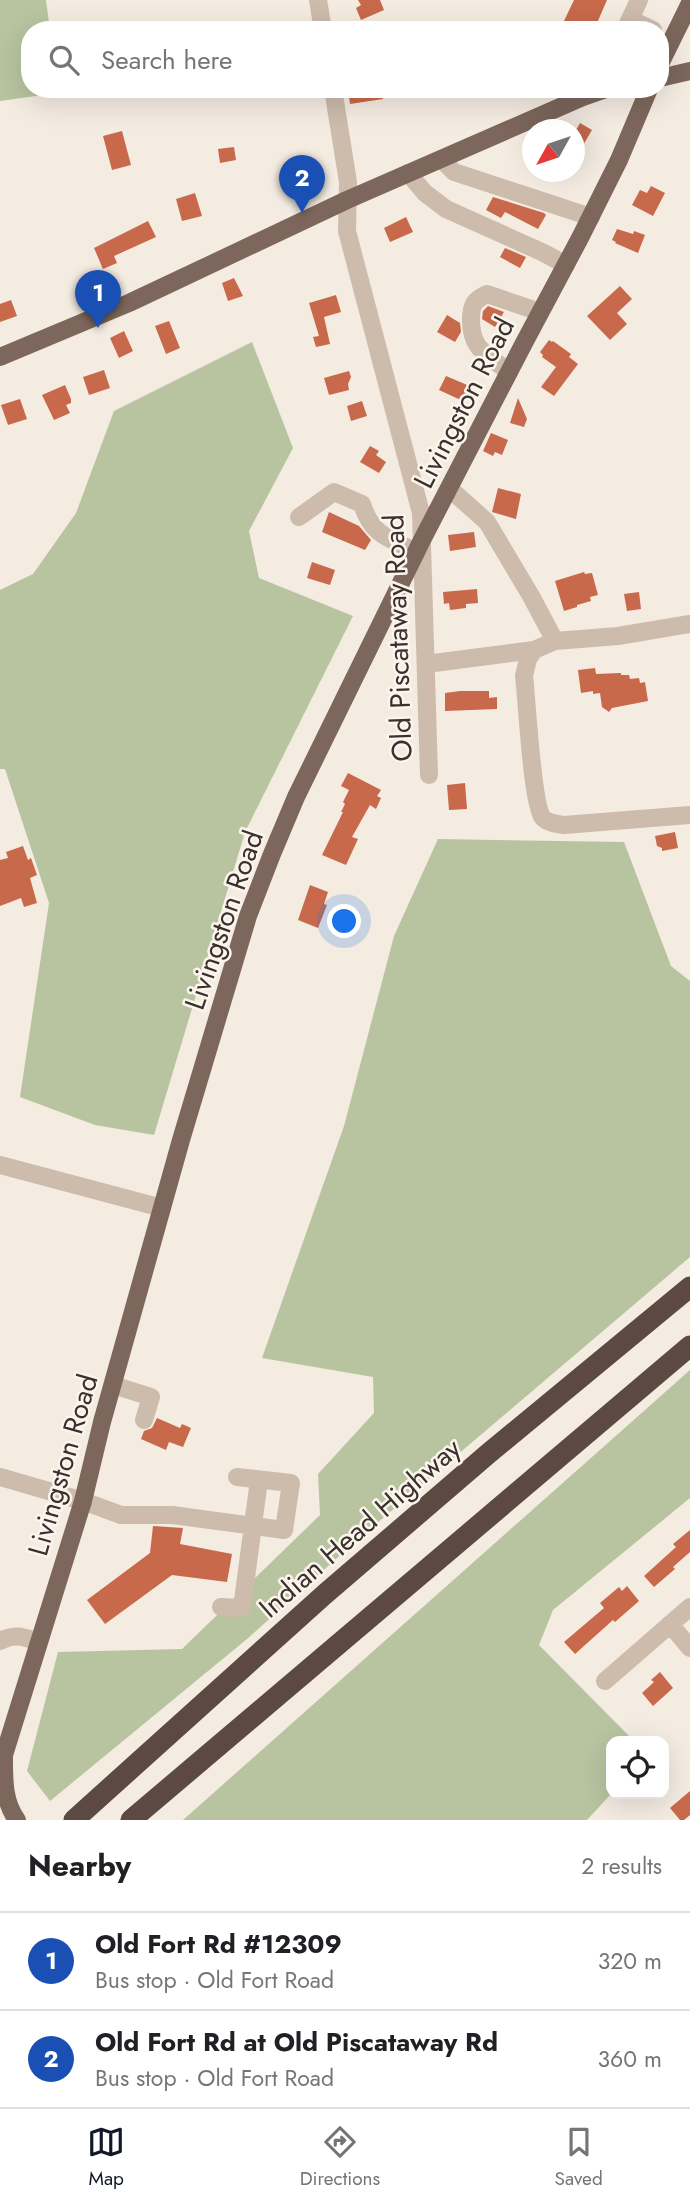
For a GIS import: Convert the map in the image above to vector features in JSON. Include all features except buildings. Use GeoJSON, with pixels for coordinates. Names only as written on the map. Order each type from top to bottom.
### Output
{"type":"FeatureCollection","features":[{"type":"Feature","properties":{"kind":"highway","name":"Indian Head Highway"},"geometry":{"type":"LineString","coordinates":[[74,1820],[325,1594],[489,1453],[690,1287]]}},
{"type":"Feature","properties":{"kind":"highway"},"geometry":{"type":"LineString","coordinates":[[131,1820],[690,1346]]}},
{"type":"Feature","properties":{"kind":"main road"},"geometry":{"type":"LineString","coordinates":[[669,32],[690,3]]}},
{"type":"Feature","properties":{"kind":"main road"},"geometry":{"type":"LineString","coordinates":[[669,76],[690,71]]}},
{"type":"Feature","properties":{"kind":"main road"},"geometry":{"type":"LineString","coordinates":[[0,357],[194,274],[346,200],[582,98]]}},
{"type":"Feature","properties":{"kind":"main road","name":"Livingston Road"},"geometry":{"type":"LineString","coordinates":[[18,1820],[11,1812],[4,1786],[2,1760],[83,1501],[162,1208],[248,916],[271,853],[308,773],[419,546],[591,217],[645,98]]}},
{"type":"Feature","properties":{"kind":"street"},"geometry":{"type":"LineString","coordinates":[[318,0],[322,21]]}},
{"type":"Feature","properties":{"kind":"street"},"geometry":{"type":"LineString","coordinates":[[628,21],[639,0]]}},
{"type":"Feature","properties":{"kind":"street","name":"Old Piscataway Road"},"geometry":{"type":"LineString","coordinates":[[334,98],[348,182],[347,232],[418,497],[429,775]]}},
{"type":"Feature","properties":{"kind":"street"},"geometry":{"type":"LineString","coordinates":[[441,159],[454,172],[591,217]]}},
{"type":"Feature","properties":{"kind":"street"},"geometry":{"type":"LineString","coordinates":[[408,173],[425,193],[446,209],[566,265]]}},
{"type":"Feature","properties":{"kind":"street"},"geometry":{"type":"LineString","coordinates":[[509,372],[473,341],[470,310],[475,300],[487,294],[540,313]]}},
{"type":"Feature","properties":{"kind":"street"},"geometry":{"type":"LineString","coordinates":[[450,489],[487,522],[555,642]]}},
{"type":"Feature","properties":{"kind":"street"},"geometry":{"type":"LineString","coordinates":[[299,517],[334,492],[362,504],[367,520],[377,532],[419,546]]}},
{"type":"Feature","properties":{"kind":"street"},"geometry":{"type":"LineString","coordinates":[[426,664],[534,650],[555,642],[618,636],[690,624]]}},
{"type":"Feature","properties":{"kind":"street"},"geometry":{"type":"LineString","coordinates":[[534,650],[528,659],[524,676],[536,797],[544,818],[564,825],[690,815]]}},
{"type":"Feature","properties":{"kind":"street"},"geometry":{"type":"LineString","coordinates":[[0,1165],[162,1208]]}},
{"type":"Feature","properties":{"kind":"street"},"geometry":{"type":"LineString","coordinates":[[113,1385],[152,1397],[144,1420]]}},
{"type":"Feature","properties":{"kind":"street"},"geometry":{"type":"LineString","coordinates":[[0,1477],[121,1515],[172,1515],[284,1530],[291,1483],[237,1477]]}},
{"type":"Feature","properties":{"kind":"street"},"geometry":{"type":"LineString","coordinates":[[221,1606],[242,1608],[259,1479]]}},
{"type":"Feature","properties":{"kind":"street"},"geometry":{"type":"LineString","coordinates":[[605,1681],[690,1607]]}},
{"type":"Feature","properties":{"kind":"street"},"geometry":{"type":"LineString","coordinates":[[670,1624],[690,1648]]}},
{"type":"Feature","properties":{"kind":"street"},"geometry":{"type":"LineString","coordinates":[[0,1641],[20,1635],[39,1642]]}},
{"type":"Feature","properties":{"kind":"green space"},"geometry":{"type":"Polygon","coordinates":[[[0,0],[46,0],[49,21],[21,21],[21,98],[0,101],[0,0]]]}},
{"type":"Feature","properties":{"kind":"green space"},"geometry":{"type":"Polygon","coordinates":[[[252,342],[293,448],[249,531],[259,578],[353,616],[245,832],[154,1135],[95,1125],[20,1097],[49,903],[5,769],[0,769],[0,590],[33,574],[76,513],[114,411],[252,342]]]}},
{"type":"Feature","properties":{"kind":"green space"},"geometry":{"type":"Polygon","coordinates":[[[438,839],[624,842],[671,966],[690,981],[690,1257],[356,1541],[247,1639],[50,1801],[27,1771],[58,1652],[182,1649],[320,1515],[318,1474],[374,1413],[373,1377],[262,1358],[344,1126],[394,936],[438,839]]]}},
{"type":"Feature","properties":{"kind":"green space"},"geometry":{"type":"Polygon","coordinates":[[[690,1370],[690,1498],[553,1610],[539,1645],[629,1736],[606,1736],[606,1799],[587,1820],[183,1820],[690,1370]]]}},
{"type":"Feature","properties":{"kind":"place","name":"Old Fort Rd at Old Piscataway Rd"},"geometry":{"type":"Point","coordinates":[302,213]}},
{"type":"Feature","properties":{"kind":"place","name":"Old Fort Rd #12309"},"geometry":{"type":"Point","coordinates":[98,328]}}]}
